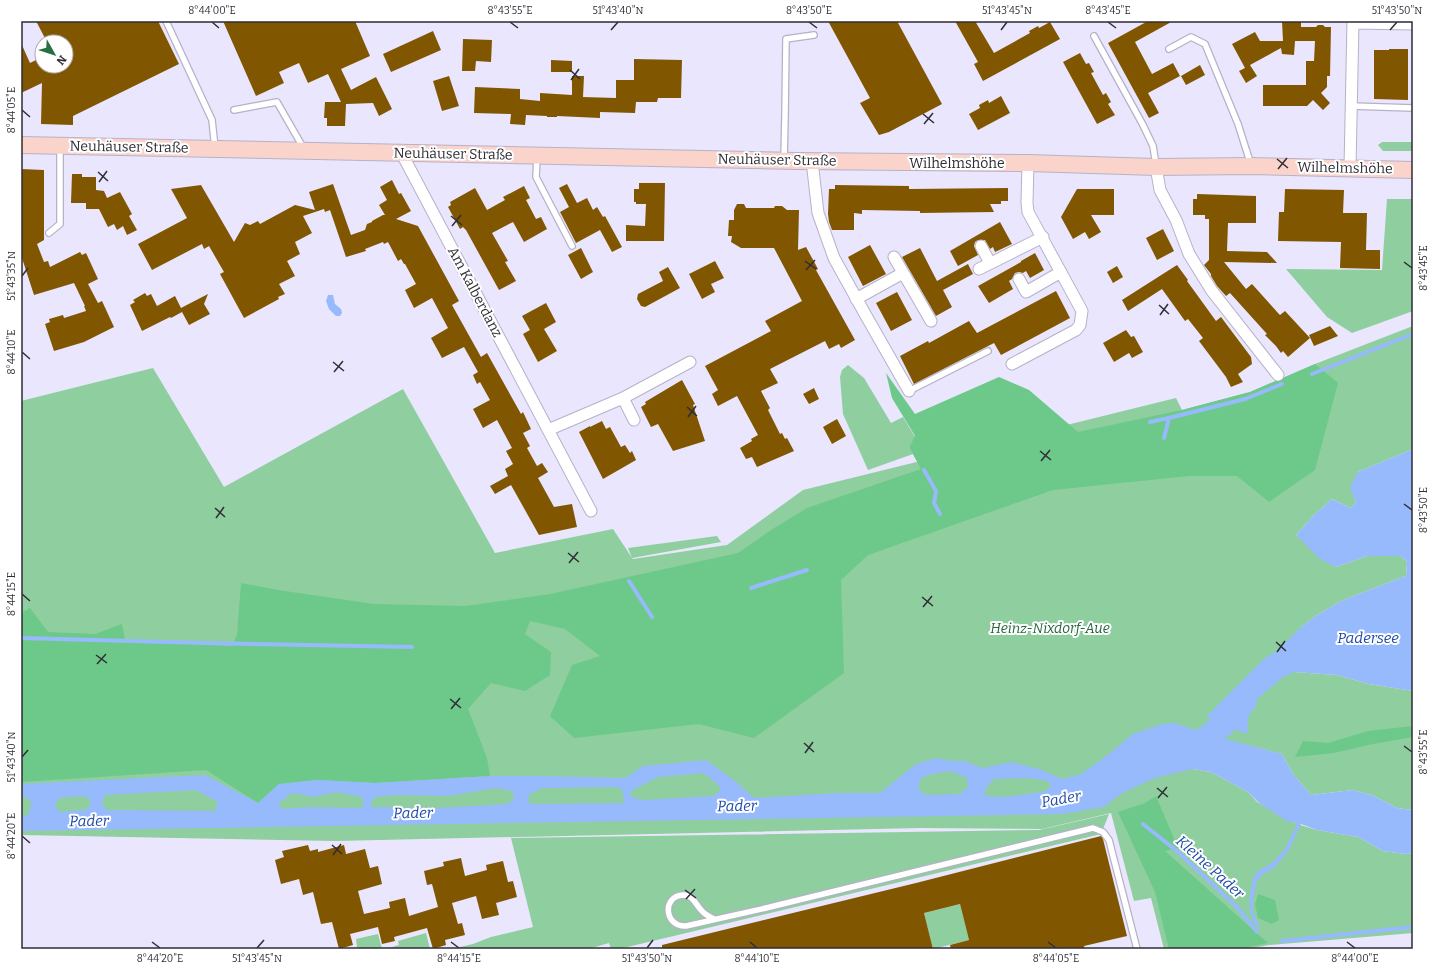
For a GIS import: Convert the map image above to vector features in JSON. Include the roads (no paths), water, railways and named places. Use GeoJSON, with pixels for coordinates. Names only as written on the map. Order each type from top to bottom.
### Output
{"type":"FeatureCollection","features":[{"type":"Feature","properties":{"kind":"main road","name":"Neuhäuser Straße"},"geometry":{"type":"LineString","coordinates":[[21,145],[402,154],[537,155],[885,162]]}},
{"type":"Feature","properties":{"kind":"main road","name":"Wilhelmshöhe"},"geometry":{"type":"LineString","coordinates":[[885,162],[1028,163],[1156,167],[1251,166],[1413,170]]}},
{"type":"Feature","properties":{"kind":"street"},"geometry":{"type":"LineString","coordinates":[[1350,168],[1353,22],[1413,24]]}},
{"type":"Feature","properties":{"kind":"street","name":"Am Kalberdanz"},"geometry":{"type":"LineString","coordinates":[[402,154],[591,511]]}},
{"type":"Feature","properties":{"kind":"street"},"geometry":{"type":"LineString","coordinates":[[812,161],[818,213],[834,258],[910,392]]}},
{"type":"Feature","properties":{"kind":"street"},"geometry":{"type":"LineString","coordinates":[[1012,364],[1076,330],[1080,325],[1082,311],[1028,212],[1028,163]]}},
{"type":"Feature","properties":{"kind":"street"},"geometry":{"type":"LineString","coordinates":[[1156,167],[1160,190],[1176,220],[1189,254],[1212,291],[1278,375]]}},
{"type":"Feature","properties":{"kind":"street"},"geometry":{"type":"LineString","coordinates":[[979,269],[1043,237]]}},
{"type":"Feature","properties":{"kind":"street"},"geometry":{"type":"LineString","coordinates":[[981,246],[990,263]]}},
{"type":"Feature","properties":{"kind":"street"},"geometry":{"type":"LineString","coordinates":[[894,257],[931,321]]}},
{"type":"Feature","properties":{"kind":"street"},"geometry":{"type":"LineString","coordinates":[[1019,279],[1026,292],[1061,272]]}},
{"type":"Feature","properties":{"kind":"street"},"geometry":{"type":"LineString","coordinates":[[856,299],[903,273]]}},
{"type":"Feature","properties":{"kind":"street"},"geometry":{"type":"LineString","coordinates":[[548,430],[623,398],[690,362]]}},
{"type":"Feature","properties":{"kind":"street"},"geometry":{"type":"LineString","coordinates":[[623,398],[634,420]]}},
{"type":"Feature","properties":{"kind":"lane"},"geometry":{"type":"LineString","coordinates":[[166,21],[212,120],[215,149]]}},
{"type":"Feature","properties":{"kind":"lane"},"geometry":{"type":"LineString","coordinates":[[784,161],[786,116],[786,39],[814,35]]}},
{"type":"Feature","properties":{"kind":"lane"},"geometry":{"type":"LineString","coordinates":[[1094,36],[1153,146],[1156,167]]}},
{"type":"Feature","properties":{"kind":"lane"},"geometry":{"type":"LineString","coordinates":[[1169,49],[1191,37],[1205,44],[1238,124],[1251,166]]}},
{"type":"Feature","properties":{"kind":"lane"},"geometry":{"type":"LineString","coordinates":[[234,110],[277,102],[306,151]]}},
{"type":"Feature","properties":{"kind":"lane"},"geometry":{"type":"LineString","coordinates":[[1351,106],[1413,108]]}},
{"type":"Feature","properties":{"kind":"lane"},"geometry":{"type":"LineString","coordinates":[[49,232],[60,224],[60,145]]}},
{"type":"Feature","properties":{"kind":"lane"},"geometry":{"type":"LineString","coordinates":[[537,155],[536,177],[572,246]]}},
{"type":"Feature","properties":{"kind":"lane"},"geometry":{"type":"LineString","coordinates":[[910,392],[988,351]]}},
{"type":"Feature","properties":{"kind":"lane"},"geometry":{"type":"LineString","coordinates":[[714,919],[703,912],[695,900],[686,895],[677,896],[668,906],[670,917],[681,926],[714,919],[774,906],[1093,828],[1103,832],[1108,840],[1137,949]]}},
{"type":"Feature","properties":{"kind":"water"},"geometry":{"type":"Polygon","coordinates":[[[328,295],[333,295],[335,304],[341,309],[342,313],[340,316],[336,316],[329,309],[326,301],[328,295]]]}},
{"type":"Feature","properties":{"kind":"water","name":"Padersee"},"geometry":{"type":"Polygon","coordinates":[[[1413,449],[1413,691],[1369,684],[1337,675],[1294,672],[1282,678],[1250,705],[1247,734],[1206,717],[1264,659],[1279,649],[1300,628],[1317,615],[1343,600],[1406,576],[1407,562],[1401,556],[1367,556],[1336,567],[1320,559],[1296,535],[1313,516],[1332,499],[1351,508],[1356,502],[1350,487],[1358,472],[1413,449]]]}},
{"type":"Feature","properties":{"kind":"water","name":"Pader"},"geometry":{"type":"Polygon","coordinates":[[[1174,723],[1214,736],[1282,754],[1293,774],[1311,795],[1353,790],[1374,796],[1397,808],[1413,810],[1413,853],[1406,854],[1383,851],[1358,837],[1317,830],[1301,824],[1289,850],[1275,867],[1257,880],[1253,911],[1260,927],[1257,927],[1253,921],[1249,901],[1253,878],[1258,871],[1272,863],[1285,849],[1297,824],[1288,822],[1259,803],[1248,792],[1211,772],[1192,769],[1155,778],[1122,793],[1104,807],[1063,814],[21,831],[21,816],[26,816],[30,811],[31,801],[26,797],[21,798],[21,784],[205,775],[258,803],[279,784],[318,780],[375,783],[490,776],[625,778],[643,766],[706,760],[735,781],[754,798],[839,793],[880,793],[916,764],[936,758],[952,761],[965,761],[982,768],[1012,762],[1042,770],[1062,779],[1081,774],[1133,734],[1162,724],[1174,723]],[[950,771],[932,774],[921,778],[918,789],[926,795],[960,794],[968,787],[967,778],[950,771]],[[703,773],[658,777],[631,791],[631,797],[644,800],[713,796],[720,791],[719,785],[703,773]],[[1029,778],[994,779],[988,785],[984,794],[996,797],[1046,791],[1051,786],[1048,781],[1029,778]],[[613,787],[542,788],[529,795],[528,800],[531,804],[624,803],[622,789],[613,787]],[[496,788],[448,796],[397,795],[375,797],[371,802],[372,807],[439,808],[508,804],[514,798],[512,791],[496,788]],[[196,790],[105,795],[102,802],[106,810],[215,811],[218,802],[196,790]],[[336,792],[314,797],[292,793],[278,804],[283,809],[313,807],[362,808],[362,797],[336,792]],[[82,796],[59,798],[55,805],[59,812],[85,810],[90,806],[90,799],[82,796]]]}},
{"type":"Feature","properties":{"kind":"waterway"},"geometry":{"type":"LineString","coordinates":[[1312,374],[1413,334]]}},
{"type":"Feature","properties":{"kind":"waterway"},"geometry":{"type":"LineString","coordinates":[[1164,438],[1169,418],[1245,399],[1282,384]]}},
{"type":"Feature","properties":{"kind":"waterway"},"geometry":{"type":"LineString","coordinates":[[1150,422],[1169,418]]}},
{"type":"Feature","properties":{"kind":"waterway"},"geometry":{"type":"LineString","coordinates":[[924,470],[936,491],[934,503],[940,514]]}},
{"type":"Feature","properties":{"kind":"waterway"},"geometry":{"type":"LineString","coordinates":[[751,588],[807,570]]}},
{"type":"Feature","properties":{"kind":"waterway"},"geometry":{"type":"LineString","coordinates":[[629,581],[652,617]]}},
{"type":"Feature","properties":{"kind":"waterway"},"geometry":{"type":"LineString","coordinates":[[21,638],[412,647]]}},
{"type":"Feature","properties":{"kind":"waterway"},"geometry":{"type":"LineString","coordinates":[[1190,750],[1223,725],[1245,701]]}},
{"type":"Feature","properties":{"kind":"waterway","name":"Kleine Pader"},"geometry":{"type":"LineString","coordinates":[[1143,824],[1178,852],[1237,907],[1257,932]]}},
{"type":"Feature","properties":{"kind":"waterway","name":"Kleine Pader"},"geometry":{"type":"LineString","coordinates":[[1282,941],[1413,927]]}},
{"type":"Feature","properties":{"kind":"park label","name":"Heinz-Nixdorf-Aue"},"geometry":{"type":"Point","coordinates":[1050,628]}}]}
